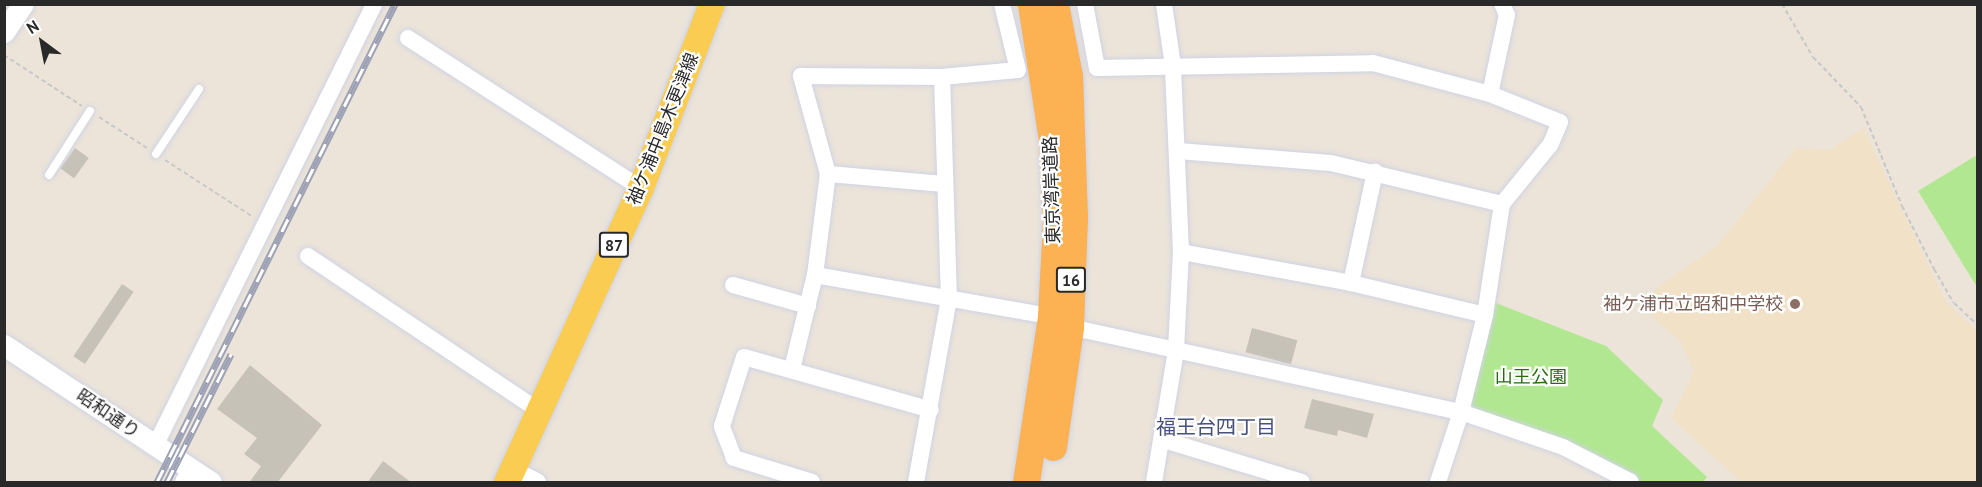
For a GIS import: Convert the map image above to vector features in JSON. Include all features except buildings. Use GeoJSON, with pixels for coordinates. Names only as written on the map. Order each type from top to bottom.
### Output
{"type":"FeatureCollection","features":[{"type":"Feature","properties":{"kind":"highway","name":"16"},"geometry":{"type":"LineString","coordinates":[[1016,4],[1045,86]]}},
{"type":"Feature","properties":{"kind":"highway","name":"東京湾岸道路"},"geometry":{"type":"LineString","coordinates":[[1026,483],[1060,321],[1056,220],[1045,86],[1031,4]]}},
{"type":"Feature","properties":{"kind":"highway","name":"東京湾岸道路"},"geometry":{"type":"LineString","coordinates":[[1045,483],[1060,321],[1074,217],[1069,75],[1055,4]]}},
{"type":"Feature","properties":{"kind":"highway","name":"16"},"geometry":{"type":"LineString","coordinates":[[1068,4],[1069,75]]}},
{"type":"Feature","properties":{"kind":"main road","name":"袖ケ浦中島木更津線"},"geometry":{"type":"LineString","coordinates":[[510,476],[538,410],[641,188],[712,4]]}},
{"type":"Feature","properties":{"kind":"street"},"geometry":{"type":"LineString","coordinates":[[4,32],[23,4]]}},
{"type":"Feature","properties":{"kind":"street"},"geometry":{"type":"LineString","coordinates":[[155,446],[374,4]]}},
{"type":"Feature","properties":{"kind":"street"},"geometry":{"type":"LineString","coordinates":[[792,369],[815,275],[828,174],[801,76],[942,77],[1018,70],[1002,4]]}},
{"type":"Feature","properties":{"kind":"street"},"geometry":{"type":"LineString","coordinates":[[1085,4],[1097,68],[1373,63],[1490,94],[1560,122],[1550,145],[1502,204],[1485,315],[1461,412],[1438,483]]}},
{"type":"Feature","properties":{"kind":"street"},"geometry":{"type":"LineString","coordinates":[[1154,483],[1164,440],[1176,350],[1181,252],[1173,66],[1164,4]]}},
{"type":"Feature","properties":{"kind":"street"},"geometry":{"type":"LineString","coordinates":[[1490,94],[1507,15],[1503,4]]}},
{"type":"Feature","properties":{"kind":"street"},"geometry":{"type":"LineString","coordinates":[[408,38],[641,188]]}},
{"type":"Feature","properties":{"kind":"street"},"geometry":{"type":"LineString","coordinates":[[916,483],[931,410],[949,299],[942,77]]}},
{"type":"Feature","properties":{"kind":"street"},"geometry":{"type":"LineString","coordinates":[[1178,152],[1331,164],[1375,172],[1502,204]]}},
{"type":"Feature","properties":{"kind":"street"},"geometry":{"type":"LineString","coordinates":[[1351,283],[1375,172]]}},
{"type":"Feature","properties":{"kind":"street"},"geometry":{"type":"LineString","coordinates":[[828,174],[945,184]]}},
{"type":"Feature","properties":{"kind":"street"},"geometry":{"type":"LineString","coordinates":[[1181,252],[1351,283],[1485,315]]}},
{"type":"Feature","properties":{"kind":"street"},"geometry":{"type":"LineString","coordinates":[[308,256],[538,410]]}},
{"type":"Feature","properties":{"kind":"street"},"geometry":{"type":"LineString","coordinates":[[815,275],[1060,321],[1176,350],[1461,412],[1563,447],[1631,483]]}},
{"type":"Feature","properties":{"kind":"street"},"geometry":{"type":"LineString","coordinates":[[733,285],[808,306]]}},
{"type":"Feature","properties":{"kind":"street","name":"昭和通り"},"geometry":{"type":"LineString","coordinates":[[4,345],[155,446],[187,476],[211,483]]}},
{"type":"Feature","properties":{"kind":"street"},"geometry":{"type":"LineString","coordinates":[[812,483],[734,458],[722,426],[744,357],[931,410]]}},
{"type":"Feature","properties":{"kind":"street"},"geometry":{"type":"LineString","coordinates":[[1164,440],[1302,483]]}},
{"type":"Feature","properties":{"kind":"street"},"geometry":{"type":"LineString","coordinates":[[510,476],[538,483]]}},
{"type":"Feature","properties":{"kind":"lane"},"geometry":{"type":"LineString","coordinates":[[156,154],[199,88]]}},
{"type":"Feature","properties":{"kind":"lane"},"geometry":{"type":"LineString","coordinates":[[49,175],[90,111]]}},
{"type":"Feature","properties":{"kind":"path"},"geometry":{"type":"LineString","coordinates":[[1782,4],[1812,57],[1862,107],[1902,206],[1934,269],[1954,303],[1977,325]]}},
{"type":"Feature","properties":{"kind":"path"},"geometry":{"type":"LineString","coordinates":[[4,55],[263,224]]}},
{"type":"Feature","properties":{"kind":"shaded area","name":"袖ケ浦市立昭和中学校"},"geometry":{"type":"Polygon","coordinates":[[[1863,128],[1946,302],[1977,331],[1977,482],[1741,482],[1671,418],[1694,371],[1681,342],[1640,306],[1660,285],[1717,246],[1796,148],[1830,150],[1863,128]]]}},
{"type":"Feature","properties":{"kind":"green space"},"geometry":{"type":"Polygon","coordinates":[[[1977,155],[1977,287],[1918,191],[1977,155]]]}},
{"type":"Feature","properties":{"kind":"green space","name":"山王公園"},"geometry":{"type":"Polygon","coordinates":[[[1488,300],[1606,346],[1663,400],[1652,426],[1707,477],[1703,482],[1631,482],[1461,412],[1488,300]]]}},
{"type":"Feature","properties":{"kind":"railway"},"geometry":{"type":"LineString","coordinates":[[157,482],[395,4]]}},
{"type":"Feature","properties":{"kind":"railway"},"geometry":{"type":"LineString","coordinates":[[167,482],[231,354]]}},
{"type":"Feature","properties":{"kind":"place","name":"袖ケ浦市立昭和中学校"},"geometry":{"type":"Point","coordinates":[1795,304]}},
{"type":"Feature","properties":{"kind":"district","name":"福王台四丁目"},"geometry":{"type":"Point","coordinates":[1216,427]}}]}
